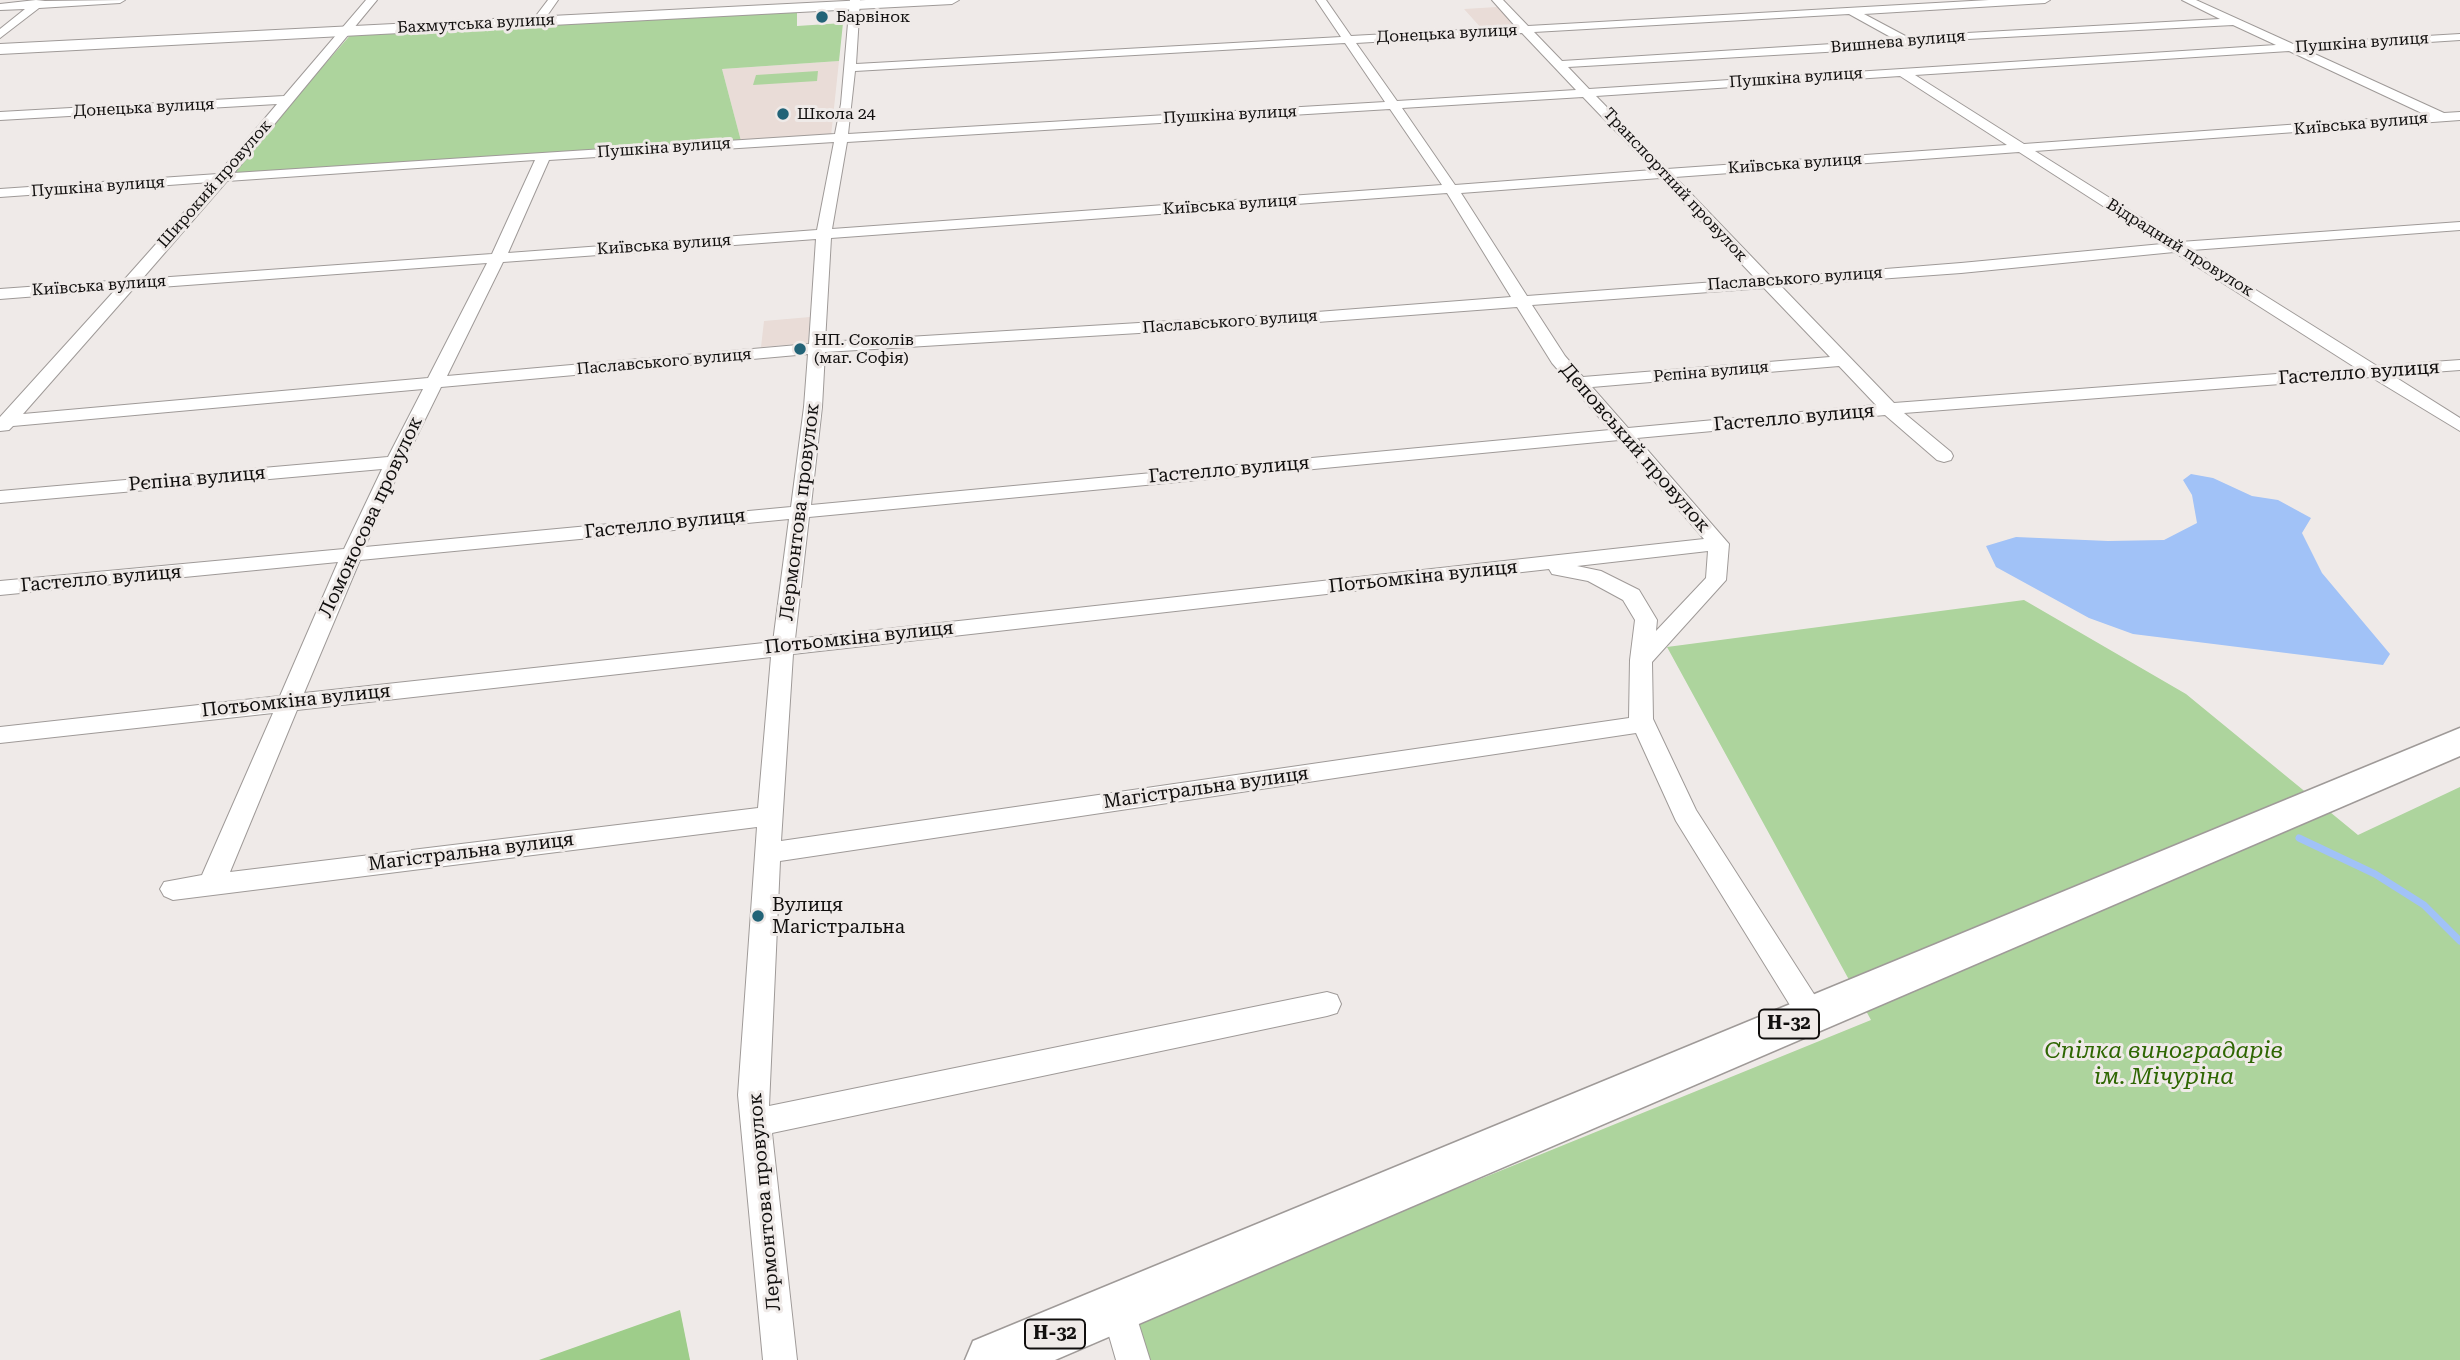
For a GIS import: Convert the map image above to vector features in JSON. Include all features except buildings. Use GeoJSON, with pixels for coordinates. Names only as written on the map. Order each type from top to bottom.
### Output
{"type":"FeatureCollection","features":[{"type":"Feature","properties":{"kind":"main road","name":"Н-32"},"geometry":{"type":"LineString","coordinates":[[992,1360],[2460,741]]}},
{"type":"Feature","properties":{"kind":"street"},"geometry":{"type":"LineString","coordinates":[[0,7],[120,0]]}},
{"type":"Feature","properties":{"kind":"street","name":"Широкий провулок"},"geometry":{"type":"LineString","coordinates":[[2,424],[222,178],[349,31],[372,0]]}},
{"type":"Feature","properties":{"kind":"street"},"geometry":{"type":"LineString","coordinates":[[538,21],[552,0]]}},
{"type":"Feature","properties":{"kind":"street","name":"Бахмутська вулиця"},"geometry":{"type":"LineString","coordinates":[[0,49],[855,2],[952,0]]}},
{"type":"Feature","properties":{"kind":"street","name":"Деповський провулок"},"geometry":{"type":"LineString","coordinates":[[1321,0],[1452,190],[1558,359],[1719,544],[1716,580],[1641,660]]}},
{"type":"Feature","properties":{"kind":"street","name":"Транспортний провулок"},"geometry":{"type":"LineString","coordinates":[[1497,0],[1562,64],[1661,173],[1889,409],[1944,456]]}},
{"type":"Feature","properties":{"kind":"street"},"geometry":{"type":"LineString","coordinates":[[1831,0],[1953,67]]}},
{"type":"Feature","properties":{"kind":"street","name":"Донецька вулиця"},"geometry":{"type":"LineString","coordinates":[[849,68],[2045,0]]}},
{"type":"Feature","properties":{"kind":"street"},"geometry":{"type":"LineString","coordinates":[[2187,0],[2460,124]]}},
{"type":"Feature","properties":{"kind":"street","name":"Лермонтова провулок"},"geometry":{"type":"LineString","coordinates":[[780,1360],[753,1095],[778,688],[813,407],[824,234],[847,104],[855,2]]}},
{"type":"Feature","properties":{"kind":"street"},"geometry":{"type":"LineString","coordinates":[[0,35],[39,3]]}},
{"type":"Feature","properties":{"kind":"street","name":"Вишнева вулиця"},"geometry":{"type":"LineString","coordinates":[[1562,64],[1909,43],[1949,37],[2234,22]]}},
{"type":"Feature","properties":{"kind":"street","name":"Пушкіна вулиця"},"geometry":{"type":"LineString","coordinates":[[0,193],[544,156],[1392,106],[1953,67],[2460,37]]}},
{"type":"Feature","properties":{"kind":"street","name":"Відрадний провулок"},"geometry":{"type":"LineString","coordinates":[[1900,71],[2460,426]]}},
{"type":"Feature","properties":{"kind":"street","name":"Донецька вулиця"},"geometry":{"type":"LineString","coordinates":[[0,116],[288,100]]}},
{"type":"Feature","properties":{"kind":"street","name":"Київська вулиця"},"geometry":{"type":"LineString","coordinates":[[0,294],[2460,116]]}},
{"type":"Feature","properties":{"kind":"street","name":"Ломоносова провулок"},"geometry":{"type":"LineString","coordinates":[[212,883],[287,701],[394,462],[498,257],[544,156]]}},
{"type":"Feature","properties":{"kind":"street","name":"Паславського вулиця"},"geometry":{"type":"LineString","coordinates":[[2,424],[816,348],[1304,318],[1961,268],[2246,240],[2460,226]]}},
{"type":"Feature","properties":{"kind":"street","name":"Рєпіна вулиця"},"geometry":{"type":"LineString","coordinates":[[1579,383],[1842,361]]}},
{"type":"Feature","properties":{"kind":"street","name":"Гастелло вулиця"},"geometry":{"type":"LineString","coordinates":[[0,588],[1623,433],[1889,409],[2460,365]]}},
{"type":"Feature","properties":{"kind":"street","name":"Рєпіна вулиця"},"geometry":{"type":"LineString","coordinates":[[0,497],[394,462]]}},
{"type":"Feature","properties":{"kind":"street","name":"Потьомкіна вулиця"},"geometry":{"type":"LineString","coordinates":[[0,735],[1719,544]]}},
{"type":"Feature","properties":{"kind":"street"},"geometry":{"type":"LineString","coordinates":[[1535,564],[1594,576],[1631,595],[1646,620],[1641,660],[1643,724],[1685,814],[1811,1014]]}},
{"type":"Feature","properties":{"kind":"street","name":"Магістральна вулиця"},"geometry":{"type":"LineString","coordinates":[[769,853],[1643,724]]}},
{"type":"Feature","properties":{"kind":"street","name":"Магістральна вулиця"},"geometry":{"type":"LineString","coordinates":[[173,889],[769,816]]}},
{"type":"Feature","properties":{"kind":"street"},"geometry":{"type":"LineString","coordinates":[[755,1123],[1327,1004]]}},
{"type":"Feature","properties":{"kind":"street"},"geometry":{"type":"LineString","coordinates":[[1118,1308],[1133,1360]]}},
{"type":"Feature","properties":{"kind":"shaded area"},"geometry":{"type":"Polygon","coordinates":[[[1497,7],[1517,26],[1482,29],[1464,9],[1497,7]]]}},
{"type":"Feature","properties":{"kind":"shaded area","name":"Школа 24"},"geometry":{"type":"Polygon","coordinates":[[[839,61],[831,136],[741,141],[722,69],[839,61]]]}},
{"type":"Feature","properties":{"kind":"shaded area"},"geometry":{"type":"Polygon","coordinates":[[[810,317],[808,343],[761,347],[764,321],[810,317]]]}},
{"type":"Feature","properties":{"kind":"green space"},"geometry":{"type":"Polygon","coordinates":[[[797,7],[797,26],[843,23],[839,61],[722,69],[741,141],[229,174],[353,32],[797,7]]]}},
{"type":"Feature","properties":{"kind":"green space"},"geometry":{"type":"Polygon","coordinates":[[[818,71],[817,81],[753,85],[756,75],[818,71]]]}},
{"type":"Feature","properties":{"kind":"green space","name":"Спілка виноградарів ім. Мічуріна"},"geometry":{"type":"Polygon","coordinates":[[[2024,600],[2186,694],[2358,835],[2460,787],[2460,1360],[1149,1360],[1136,1319],[1871,1020],[1667,647],[2024,600]]]}},
{"type":"Feature","properties":{"kind":"green space"},"geometry":{"type":"Polygon","coordinates":[[[680,1310],[690,1360],[539,1360],[680,1310]]]}},
{"type":"Feature","properties":{"kind":"water"},"geometry":{"type":"Polygon","coordinates":[[[2191,474],[2213,478],[2252,496],[2278,500],[2311,518],[2302,533],[2322,573],[2390,654],[2383,665],[2133,634],[2089,618],[1996,567],[1986,546],[2016,537],[2108,541],[2164,540],[2197,523],[2192,495],[2183,480],[2191,474]]]}},
{"type":"Feature","properties":{"kind":"waterway"},"geometry":{"type":"LineString","coordinates":[[2299,838],[2375,874],[2424,905],[2460,941]]}},
{"type":"Feature","properties":{"kind":"place","name":"Барвінок"},"geometry":{"type":"Point","coordinates":[822,17]}},
{"type":"Feature","properties":{"kind":"place","name":"Школа 24"},"geometry":{"type":"Point","coordinates":[783,114]}},
{"type":"Feature","properties":{"kind":"place","name":"НП. Соколів (маг. Софія)"},"geometry":{"type":"Point","coordinates":[800,349]}},
{"type":"Feature","properties":{"kind":"place","name":"Вулиця Магістральна"},"geometry":{"type":"Point","coordinates":[758,916]}}]}
